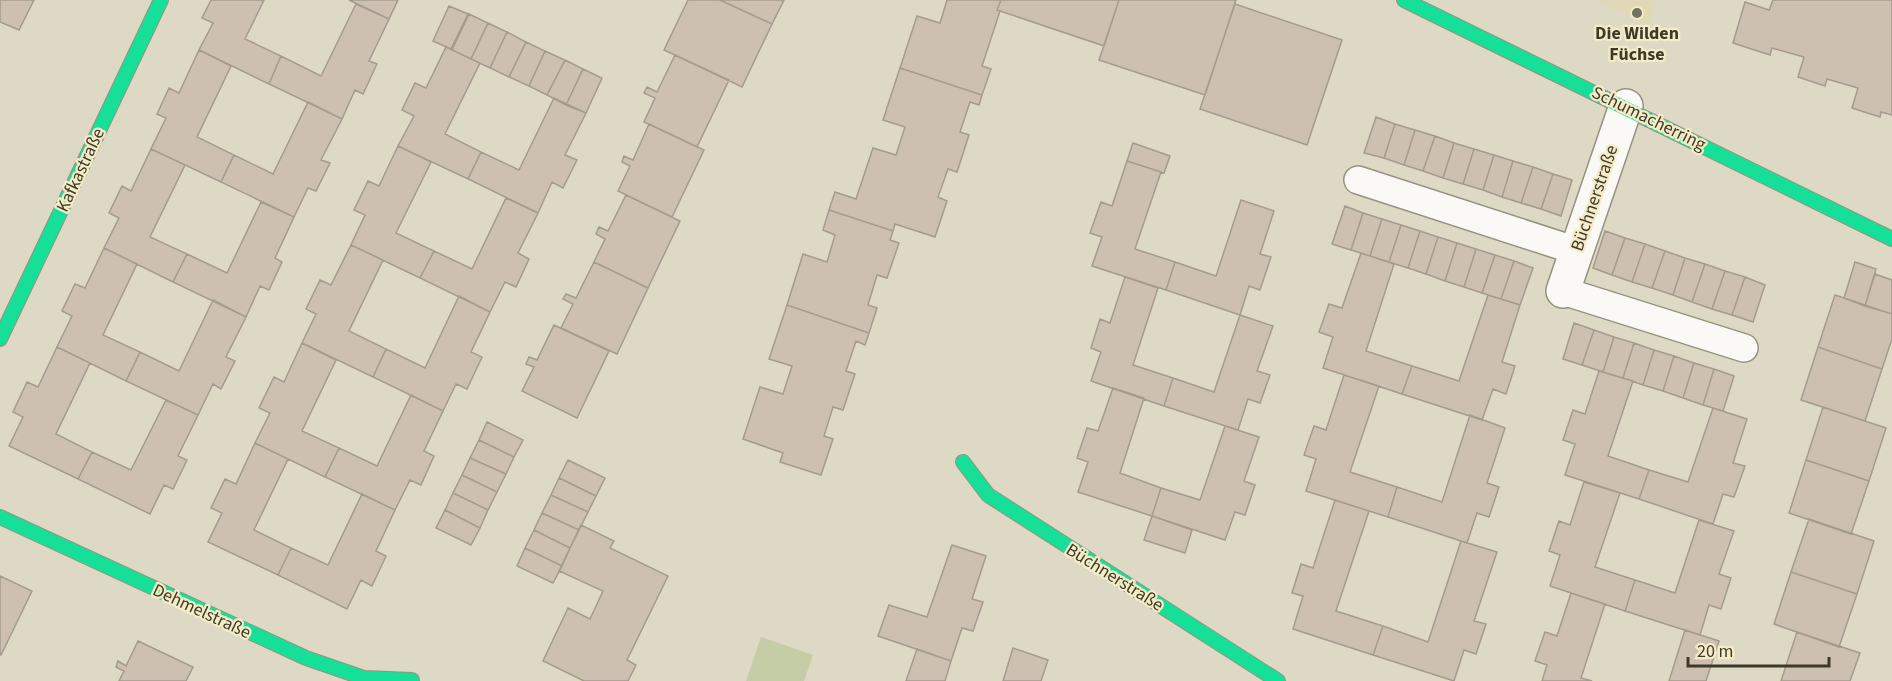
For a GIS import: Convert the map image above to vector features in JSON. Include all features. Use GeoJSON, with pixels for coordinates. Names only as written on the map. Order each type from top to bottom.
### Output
{"type":"FeatureCollection","features":[{"type":"Feature","properties":{"kind":"street","name":"Kafkastraße"},"geometry":{"type":"LineString","coordinates":[[0,338],[161,0]]}},
{"type":"Feature","properties":{"kind":"street","name":"Schumacherring"},"geometry":{"type":"LineString","coordinates":[[1404,0],[1626,106],[1892,239]]}},
{"type":"Feature","properties":{"kind":"street","name":"Büchnerstraße"},"geometry":{"type":"LineString","coordinates":[[1563,291],[1626,106]]}},
{"type":"Feature","properties":{"kind":"street","name":"Büchnerstraße"},"geometry":{"type":"LineString","coordinates":[[963,462],[988,495],[1278,681]]}},
{"type":"Feature","properties":{"kind":"street","name":"Dehmelstraße"},"geometry":{"type":"LineString","coordinates":[[0,517],[306,658],[364,678],[412,680]]}},
{"type":"Feature","properties":{"kind":"lane"},"geometry":{"type":"LineString","coordinates":[[1358,180],[1577,251]]}},
{"type":"Feature","properties":{"kind":"lane"},"geometry":{"type":"LineString","coordinates":[[1563,291],[1744,348]]}},
{"type":"Feature","properties":{"kind":"shaded area","name":"Die Wilden Füchse"},"geometry":{"type":"Polygon","coordinates":[[[1595,0],[1656,0],[1649,25],[1595,0]]]}},
{"type":"Feature","properties":{"kind":"green space"},"geometry":{"type":"Polygon","coordinates":[[[761,637],[813,655],[804,681],[746,681],[761,637]]]}},
{"type":"Feature","properties":{"kind":"building"},"geometry":{"type":"Polygon","coordinates":[[[0,0],[34,0],[19,30],[0,22],[0,0]]]}},
{"type":"Feature","properties":{"kind":"building"},"geometry":{"type":"Polygon","coordinates":[[[211,0],[264,0],[245,39],[281,56],[269,84],[199,50],[213,23],[202,18],[211,0]]]}},
{"type":"Feature","properties":{"kind":"building"},"geometry":{"type":"Polygon","coordinates":[[[349,0],[398,0],[389,19],[349,0]]]}},
{"type":"Feature","properties":{"kind":"building"},"geometry":{"type":"Polygon","coordinates":[[[688,0],[720,0],[772,24],[742,87],[664,50],[688,0]]]}},
{"type":"Feature","properties":{"kind":"building"},"geometry":{"type":"Polygon","coordinates":[[[720,0],[784,0],[772,24],[720,0]]]}},
{"type":"Feature","properties":{"kind":"building"},"geometry":{"type":"Polygon","coordinates":[[[947,0],[1001,0],[997,10],[1000,11],[982,66],[991,69],[982,95],[900,68],[917,16],[940,23],[947,0]]]}},
{"type":"Feature","properties":{"kind":"building"},"geometry":{"type":"Polygon","coordinates":[[[1001,0],[1119,0],[1104,46],[997,10],[1001,0]]]}},
{"type":"Feature","properties":{"kind":"building"},"geometry":{"type":"Polygon","coordinates":[[[1119,0],[1236,0],[1205,95],[1099,60],[1119,0]]]}},
{"type":"Feature","properties":{"kind":"building"},"geometry":{"type":"Polygon","coordinates":[[[1773,0],[1892,0],[1892,115],[1881,112],[1880,117],[1852,108],[1858,88],[1827,79],[1825,86],[1798,77],[1804,57],[1772,48],[1770,55],[1733,43],[1745,2],[1769,10],[1773,0]]]}},
{"type":"Feature","properties":{"kind":"building"},"geometry":{"type":"Polygon","coordinates":[[[356,4],[389,19],[369,61],[377,64],[363,94],[355,90],[342,119],[269,84],[281,56],[321,76],[356,4]]]}},
{"type":"Feature","properties":{"kind":"building"},"geometry":{"type":"Polygon","coordinates":[[[1235,4],[1342,40],[1307,145],[1200,109],[1235,4]]]}},
{"type":"Feature","properties":{"kind":"building"},"geometry":{"type":"Polygon","coordinates":[[[449,6],[468,14],[451,49],[433,41],[449,6]]]}},
{"type":"Feature","properties":{"kind":"building"},"geometry":{"type":"Polygon","coordinates":[[[469,14],[488,23],[471,59],[452,50],[469,14]]]}},
{"type":"Feature","properties":{"kind":"building"},"geometry":{"type":"Polygon","coordinates":[[[488,23],[507,32],[490,68],[471,59],[488,23]]]}},
{"type":"Feature","properties":{"kind":"building"},"geometry":{"type":"Polygon","coordinates":[[[507,32],[526,42],[509,77],[490,68],[507,32]]]}},
{"type":"Feature","properties":{"kind":"building"},"geometry":{"type":"Polygon","coordinates":[[[526,42],[545,51],[529,86],[509,77],[526,42]]]}},
{"type":"Feature","properties":{"kind":"building"},"geometry":{"type":"Polygon","coordinates":[[[446,47],[480,63],[445,134],[481,152],[468,179],[398,146],[414,116],[402,110],[415,83],[426,88],[446,47]]]}},
{"type":"Feature","properties":{"kind":"building"},"geometry":{"type":"Polygon","coordinates":[[[199,50],[231,66],[197,137],[234,155],[221,182],[151,149],[166,118],[157,114],[169,88],[179,93],[199,50]]]}},
{"type":"Feature","properties":{"kind":"building"},"geometry":{"type":"Polygon","coordinates":[[[545,51],[565,60],[547,95],[529,86],[545,51]]]}},
{"type":"Feature","properties":{"kind":"building"},"geometry":{"type":"Polygon","coordinates":[[[675,55],[729,80],[697,147],[644,122],[655,98],[644,93],[647,87],[657,92],[675,55]]]}},
{"type":"Feature","properties":{"kind":"building"},"geometry":{"type":"Polygon","coordinates":[[[565,60],[583,69],[566,105],[547,95],[565,60]]]}},
{"type":"Feature","properties":{"kind":"building"},"geometry":{"type":"Polygon","coordinates":[[[900,68],[982,95],[979,105],[970,102],[960,132],[969,135],[957,172],[948,169],[938,197],[947,201],[935,237],[895,224],[893,231],[829,210],[835,192],[856,199],[873,148],[896,155],[905,127],[883,120],[900,68]]]}},
{"type":"Feature","properties":{"kind":"building"},"geometry":{"type":"Polygon","coordinates":[[[583,69],[602,78],[586,113],[566,105],[583,69]]]}},
{"type":"Feature","properties":{"kind":"building"},"geometry":{"type":"Polygon","coordinates":[[[554,98],[586,113],[565,155],[577,160],[563,188],[552,182],[538,213],[468,179],[481,152],[519,170],[554,98]]]}},
{"type":"Feature","properties":{"kind":"building"},"geometry":{"type":"Polygon","coordinates":[[[308,102],[342,119],[321,160],[330,163],[316,191],[308,188],[294,217],[221,182],[234,155],[273,174],[308,102]]]}},
{"type":"Feature","properties":{"kind":"building"},"geometry":{"type":"Polygon","coordinates":[[[1376,117],[1395,124],[1384,158],[1364,153],[1376,117]]]}},
{"type":"Feature","properties":{"kind":"building"},"geometry":{"type":"Polygon","coordinates":[[[649,124],[704,150],[672,217],[618,191],[630,166],[622,162],[624,156],[633,160],[649,124]]]}},
{"type":"Feature","properties":{"kind":"building"},"geometry":{"type":"Polygon","coordinates":[[[1395,124],[1415,130],[1404,165],[1384,158],[1395,124]]]}},
{"type":"Feature","properties":{"kind":"building"},"geometry":{"type":"Polygon","coordinates":[[[1415,130],[1435,136],[1423,171],[1404,165],[1415,130]]]}},
{"type":"Feature","properties":{"kind":"building"},"geometry":{"type":"Polygon","coordinates":[[[1435,136],[1454,143],[1443,178],[1423,171],[1435,136]]]}},
{"type":"Feature","properties":{"kind":"building"},"geometry":{"type":"Polygon","coordinates":[[[1133,143],[1170,156],[1164,173],[1127,161],[1133,143]]]}},
{"type":"Feature","properties":{"kind":"building"},"geometry":{"type":"Polygon","coordinates":[[[1454,143],[1474,149],[1463,184],[1443,178],[1454,143]]]}},
{"type":"Feature","properties":{"kind":"building"},"geometry":{"type":"Polygon","coordinates":[[[398,146],[431,162],[396,233],[434,251],[420,278],[351,245],[365,215],[354,210],[368,181],[379,186],[398,146]]]}},
{"type":"Feature","properties":{"kind":"building"},"geometry":{"type":"Polygon","coordinates":[[[151,149],[185,165],[150,237],[187,254],[173,282],[104,248],[119,218],[109,213],[122,186],[131,191],[151,149]]]}},
{"type":"Feature","properties":{"kind":"building"},"geometry":{"type":"Polygon","coordinates":[[[1474,149],[1494,155],[1483,190],[1463,184],[1474,149]]]}},
{"type":"Feature","properties":{"kind":"building"},"geometry":{"type":"Polygon","coordinates":[[[1494,155],[1513,161],[1502,197],[1483,190],[1494,155]]]}},
{"type":"Feature","properties":{"kind":"building"},"geometry":{"type":"Polygon","coordinates":[[[1127,161],[1161,172],[1135,249],[1175,262],[1166,290],[1092,266],[1102,237],[1090,233],[1101,202],[1112,206],[1127,161]]]}},
{"type":"Feature","properties":{"kind":"building"},"geometry":{"type":"Polygon","coordinates":[[[1513,161],[1533,167],[1521,203],[1502,197],[1513,161]]]}},
{"type":"Feature","properties":{"kind":"building"},"geometry":{"type":"Polygon","coordinates":[[[1533,167],[1553,174],[1541,209],[1521,203],[1533,167]]]}},
{"type":"Feature","properties":{"kind":"building"},"geometry":{"type":"Polygon","coordinates":[[[1553,174],[1572,180],[1561,216],[1541,209],[1553,174]]]}},
{"type":"Feature","properties":{"kind":"building"},"geometry":{"type":"Polygon","coordinates":[[[626,195],[680,221],[648,288],[594,262],[605,239],[596,234],[599,227],[608,231],[626,195]]]}},
{"type":"Feature","properties":{"kind":"building"},"geometry":{"type":"Polygon","coordinates":[[[506,198],[538,213],[518,253],[529,259],[516,287],[505,282],[490,312],[420,278],[434,251],[472,269],[506,198]]]}},
{"type":"Feature","properties":{"kind":"building"},"geometry":{"type":"Polygon","coordinates":[[[1241,200],[1274,211],[1260,254],[1271,257],[1260,290],[1249,286],[1240,315],[1166,290],[1175,262],[1216,276],[1241,200]]]}},
{"type":"Feature","properties":{"kind":"building"},"geometry":{"type":"Polygon","coordinates":[[[261,202],[294,217],[275,258],[282,262],[269,290],[260,286],[246,317],[173,282],[187,254],[227,273],[261,202]]]}},
{"type":"Feature","properties":{"kind":"building"},"geometry":{"type":"Polygon","coordinates":[[[1345,206],[1363,213],[1351,250],[1332,244],[1345,206]]]}},
{"type":"Feature","properties":{"kind":"building"},"geometry":{"type":"Polygon","coordinates":[[[829,210],[893,231],[890,240],[899,243],[887,278],[877,275],[868,305],[877,308],[869,333],[787,305],[803,254],[827,262],[835,235],[823,230],[829,210]]]}},
{"type":"Feature","properties":{"kind":"building"},"geometry":{"type":"Polygon","coordinates":[[[1363,213],[1382,219],[1370,256],[1351,250],[1363,213]]]}},
{"type":"Feature","properties":{"kind":"building"},"geometry":{"type":"Polygon","coordinates":[[[1382,219],[1401,225],[1389,262],[1370,256],[1382,219]]]}},
{"type":"Feature","properties":{"kind":"building"},"geometry":{"type":"Polygon","coordinates":[[[1401,225],[1420,231],[1408,268],[1389,262],[1401,225]]]}},
{"type":"Feature","properties":{"kind":"building"},"geometry":{"type":"Polygon","coordinates":[[[1420,231],[1438,237],[1426,274],[1408,268],[1420,231]]]}},
{"type":"Feature","properties":{"kind":"building"},"geometry":{"type":"Polygon","coordinates":[[[1605,231],[1625,238],[1612,275],[1593,268],[1605,231]]]}},
{"type":"Feature","properties":{"kind":"building"},"geometry":{"type":"Polygon","coordinates":[[[1438,237],[1457,243],[1445,281],[1426,274],[1438,237]]]}},
{"type":"Feature","properties":{"kind":"building"},"geometry":{"type":"Polygon","coordinates":[[[1625,238],[1645,244],[1632,282],[1612,275],[1625,238]]]}},
{"type":"Feature","properties":{"kind":"building"},"geometry":{"type":"Polygon","coordinates":[[[1457,243],[1476,249],[1464,287],[1445,281],[1457,243]]]}},
{"type":"Feature","properties":{"kind":"building"},"geometry":{"type":"Polygon","coordinates":[[[1645,244],[1665,251],[1652,288],[1632,282],[1645,244]]]}},
{"type":"Feature","properties":{"kind":"building"},"geometry":{"type":"Polygon","coordinates":[[[351,245],[383,260],[349,331],[386,349],[373,377],[302,343],[316,314],[306,309],[320,280],[331,285],[351,245]]]}},
{"type":"Feature","properties":{"kind":"building"},"geometry":{"type":"Polygon","coordinates":[[[104,248],[137,264],[103,335],[140,352],[126,381],[57,347],[72,316],[62,311],[75,284],[85,288],[104,248]]]}},
{"type":"Feature","properties":{"kind":"building"},"geometry":{"type":"Polygon","coordinates":[[[1476,249],[1495,255],[1482,293],[1464,287],[1476,249]]]}},
{"type":"Feature","properties":{"kind":"building"},"geometry":{"type":"Polygon","coordinates":[[[1665,251],[1685,258],[1673,295],[1652,288],[1665,251]]]}},
{"type":"Feature","properties":{"kind":"building"},"geometry":{"type":"Polygon","coordinates":[[[1361,253],[1394,264],[1366,351],[1412,366],[1402,394],[1323,368],[1333,337],[1319,332],[1329,304],[1342,308],[1361,253]]]}},
{"type":"Feature","properties":{"kind":"building"},"geometry":{"type":"Polygon","coordinates":[[[1495,255],[1514,261],[1501,299],[1482,293],[1495,255]]]}},
{"type":"Feature","properties":{"kind":"building"},"geometry":{"type":"Polygon","coordinates":[[[1685,258],[1705,264],[1692,302],[1673,295],[1685,258]]]}},
{"type":"Feature","properties":{"kind":"building"},"geometry":{"type":"Polygon","coordinates":[[[1514,261],[1533,268],[1520,305],[1501,299],[1514,261]]]}},
{"type":"Feature","properties":{"kind":"building"},"geometry":{"type":"Polygon","coordinates":[[[594,262],[648,288],[617,354],[561,328],[573,304],[563,299],[566,294],[576,298],[594,262]]]}},
{"type":"Feature","properties":{"kind":"building"},"geometry":{"type":"Polygon","coordinates":[[[1855,262],[1876,269],[1865,306],[1844,298],[1855,262]]]}},
{"type":"Feature","properties":{"kind":"building"},"geometry":{"type":"Polygon","coordinates":[[[1705,264],[1725,271],[1712,309],[1692,302],[1705,264]]]}},
{"type":"Feature","properties":{"kind":"building"},"geometry":{"type":"Polygon","coordinates":[[[1725,271],[1745,277],[1732,315],[1712,309],[1725,271]]]}},
{"type":"Feature","properties":{"kind":"building"},"geometry":{"type":"Polygon","coordinates":[[[1875,274],[1892,280],[1892,314],[1865,306],[1875,274]]]}},
{"type":"Feature","properties":{"kind":"building"},"geometry":{"type":"Polygon","coordinates":[[[1125,277],[1158,288],[1133,365],[1173,378],[1164,406],[1091,381],[1101,352],[1091,348],[1100,319],[1110,323],[1125,277]]]}},
{"type":"Feature","properties":{"kind":"building"},"geometry":{"type":"Polygon","coordinates":[[[1745,277],[1765,285],[1753,322],[1732,315],[1745,277]]]}},
{"type":"Feature","properties":{"kind":"building"},"geometry":{"type":"Polygon","coordinates":[[[1488,295],[1520,305],[1502,362],[1515,366],[1506,394],[1493,389],[1482,420],[1402,394],[1412,366],[1459,381],[1488,295]]]}},
{"type":"Feature","properties":{"kind":"building"},"geometry":{"type":"Polygon","coordinates":[[[1835,295],[1892,314],[1892,339],[1882,369],[1818,347],[1835,295]]]}},
{"type":"Feature","properties":{"kind":"building"},"geometry":{"type":"Polygon","coordinates":[[[459,296],[490,312],[471,352],[482,357],[467,389],[456,384],[443,411],[373,377],[386,349],[425,368],[459,296]]]}},
{"type":"Feature","properties":{"kind":"building"},"geometry":{"type":"Polygon","coordinates":[[[213,300],[246,317],[226,357],[235,361],[221,389],[213,384],[198,415],[126,381],[140,352],[179,371],[213,300]]]}},
{"type":"Feature","properties":{"kind":"building"},"geometry":{"type":"Polygon","coordinates":[[[787,305],[869,333],[865,345],[856,341],[846,371],[855,374],[843,410],[833,407],[824,436],[833,439],[821,475],[780,462],[783,453],[743,439],[760,387],[783,394],[792,366],[769,359],[787,305]]]}},
{"type":"Feature","properties":{"kind":"building"},"geometry":{"type":"Polygon","coordinates":[[[1240,315],[1273,326],[1257,371],[1270,375],[1260,403],[1248,399],[1238,430],[1164,406],[1173,378],[1214,392],[1240,315]]]}},
{"type":"Feature","properties":{"kind":"building"},"geometry":{"type":"Polygon","coordinates":[[[1574,323],[1594,330],[1582,365],[1563,359],[1574,323]]]}},
{"type":"Feature","properties":{"kind":"building"},"geometry":{"type":"Polygon","coordinates":[[[554,325],[609,351],[577,418],[522,391],[534,367],[526,364],[529,357],[537,360],[554,325]]]}},
{"type":"Feature","properties":{"kind":"building"},"geometry":{"type":"Polygon","coordinates":[[[1594,330],[1614,337],[1603,372],[1582,365],[1594,330]]]}},
{"type":"Feature","properties":{"kind":"building"},"geometry":{"type":"Polygon","coordinates":[[[1614,337],[1634,343],[1623,378],[1603,372],[1614,337]]]}},
{"type":"Feature","properties":{"kind":"building"},"geometry":{"type":"Polygon","coordinates":[[[302,343],[336,360],[302,431],[339,448],[325,477],[255,443],[270,413],[259,408],[274,377],[284,382],[302,343]]]}},
{"type":"Feature","properties":{"kind":"building"},"geometry":{"type":"Polygon","coordinates":[[[1634,343],[1654,350],[1643,385],[1623,378],[1634,343]]]}},
{"type":"Feature","properties":{"kind":"building"},"geometry":{"type":"Polygon","coordinates":[[[57,347],[90,363],[56,434],[92,452],[78,479],[9,446],[23,417],[13,412],[27,382],[38,387],[57,347]]]}},
{"type":"Feature","properties":{"kind":"building"},"geometry":{"type":"Polygon","coordinates":[[[1818,347],[1882,369],[1865,421],[1801,400],[1818,347]]]}},
{"type":"Feature","properties":{"kind":"building"},"geometry":{"type":"Polygon","coordinates":[[[1654,350],[1674,356],[1663,391],[1643,385],[1654,350]]]}},
{"type":"Feature","properties":{"kind":"building"},"geometry":{"type":"Polygon","coordinates":[[[1674,356],[1694,363],[1683,398],[1663,391],[1674,356]]]}},
{"type":"Feature","properties":{"kind":"building"},"geometry":{"type":"Polygon","coordinates":[[[1694,363],[1714,369],[1703,405],[1683,398],[1694,363]]]}},
{"type":"Feature","properties":{"kind":"building"},"geometry":{"type":"Polygon","coordinates":[[[1714,369],[1734,376],[1723,411],[1703,405],[1714,369]]]}},
{"type":"Feature","properties":{"kind":"building"},"geometry":{"type":"Polygon","coordinates":[[[1599,371],[1633,381],[1608,456],[1649,470],[1639,499],[1565,475],[1575,444],[1563,440],[1573,410],[1585,414],[1599,371]]]}},
{"type":"Feature","properties":{"kind":"building"},"geometry":{"type":"Polygon","coordinates":[[[1344,375],[1379,386],[1350,472],[1397,487],[1388,517],[1306,491],[1316,459],[1304,455],[1314,426],[1326,430],[1344,375]]]}},
{"type":"Feature","properties":{"kind":"building"},"geometry":{"type":"Polygon","coordinates":[[[1113,388],[1144,398],[1120,473],[1161,488],[1152,516],[1078,492],[1088,462],[1077,458],[1087,428],[1098,431],[1113,388]]]}},
{"type":"Feature","properties":{"kind":"building"},"geometry":{"type":"Polygon","coordinates":[[[411,395],[443,411],[424,451],[434,456],[421,485],[410,480],[395,510],[325,477],[339,448],[377,466],[411,395]]]}},
{"type":"Feature","properties":{"kind":"building"},"geometry":{"type":"Polygon","coordinates":[[[166,400],[198,415],[178,456],[187,460],[173,489],[164,485],[150,514],[78,479],[92,452],[131,470],[166,400]]]}},
{"type":"Feature","properties":{"kind":"building"},"geometry":{"type":"Polygon","coordinates":[[[1823,407],[1886,428],[1869,481],[1806,460],[1823,407]]]}},
{"type":"Feature","properties":{"kind":"building"},"geometry":{"type":"Polygon","coordinates":[[[1713,408],[1747,419],[1733,463],[1745,466],[1734,497],[1723,494],[1713,524],[1639,499],[1649,470],[1688,482],[1713,408]]]}},
{"type":"Feature","properties":{"kind":"building"},"geometry":{"type":"Polygon","coordinates":[[[1470,415],[1505,428],[1487,483],[1499,487],[1489,517],[1477,513],[1467,543],[1388,517],[1397,487],[1442,502],[1470,415]]]}},
{"type":"Feature","properties":{"kind":"building"},"geometry":{"type":"Polygon","coordinates":[[[487,422],[523,440],[514,457],[479,440],[487,422]]]}},
{"type":"Feature","properties":{"kind":"building"},"geometry":{"type":"Polygon","coordinates":[[[1225,426],[1259,437],[1244,481],[1255,485],[1245,515],[1235,512],[1225,540],[1152,516],[1161,488],[1200,500],[1225,426]]]}},
{"type":"Feature","properties":{"kind":"building"},"geometry":{"type":"Polygon","coordinates":[[[479,440],[514,457],[506,474],[470,458],[479,440]]]}},
{"type":"Feature","properties":{"kind":"building"},"geometry":{"type":"Polygon","coordinates":[[[255,443],[288,459],[254,530],[291,548],[278,575],[208,542],[222,513],[211,508],[225,479],[236,484],[255,443]]]}},
{"type":"Feature","properties":{"kind":"building"},"geometry":{"type":"Polygon","coordinates":[[[470,458],[506,474],[497,492],[462,475],[470,458]]]}},
{"type":"Feature","properties":{"kind":"building"},"geometry":{"type":"Polygon","coordinates":[[[568,460],[605,478],[596,496],[559,478],[568,460]]]}},
{"type":"Feature","properties":{"kind":"building"},"geometry":{"type":"Polygon","coordinates":[[[1806,460],[1869,481],[1851,534],[1789,513],[1806,460]]]}},
{"type":"Feature","properties":{"kind":"building"},"geometry":{"type":"Polygon","coordinates":[[[462,475],[497,492],[488,510],[453,493],[462,475]]]}},
{"type":"Feature","properties":{"kind":"building"},"geometry":{"type":"Polygon","coordinates":[[[559,478],[596,496],[588,512],[551,495],[559,478]]]}},
{"type":"Feature","properties":{"kind":"building"},"geometry":{"type":"Polygon","coordinates":[[[1584,482],[1620,493],[1595,567],[1635,580],[1625,611],[1550,586],[1560,555],[1549,551],[1559,521],[1570,525],[1584,482]]]}},
{"type":"Feature","properties":{"kind":"building"},"geometry":{"type":"Polygon","coordinates":[[[453,493],[488,510],[480,528],[445,510],[453,493]]]}},
{"type":"Feature","properties":{"kind":"building"},"geometry":{"type":"Polygon","coordinates":[[[362,494],[395,510],[376,551],[386,556],[372,586],[361,580],[347,609],[278,575],[291,548],[328,565],[362,494]]]}},
{"type":"Feature","properties":{"kind":"building"},"geometry":{"type":"Polygon","coordinates":[[[551,495],[588,512],[579,530],[542,513],[551,495]]]}},
{"type":"Feature","properties":{"kind":"building"},"geometry":{"type":"Polygon","coordinates":[[[1335,500],[1369,511],[1336,611],[1383,626],[1373,655],[1293,629],[1303,596],[1292,593],[1301,564],[1313,568],[1335,500]]]}},
{"type":"Feature","properties":{"kind":"building"},"geometry":{"type":"Polygon","coordinates":[[[445,510],[480,528],[471,545],[436,528],[445,510]]]}},
{"type":"Feature","properties":{"kind":"building"},"geometry":{"type":"Polygon","coordinates":[[[542,513],[579,530],[570,548],[534,530],[542,513]]]}},
{"type":"Feature","properties":{"kind":"building"},"geometry":{"type":"Polygon","coordinates":[[[1152,516],[1192,530],[1185,553],[1144,540],[1152,516]]]}},
{"type":"Feature","properties":{"kind":"building"},"geometry":{"type":"Polygon","coordinates":[[[1809,519],[1874,541],[1857,594],[1791,572],[1809,519]]]}},
{"type":"Feature","properties":{"kind":"building"},"geometry":{"type":"Polygon","coordinates":[[[1699,520],[1734,531],[1719,574],[1731,578],[1721,609],[1709,605],[1700,635],[1625,611],[1635,580],[1675,593],[1699,520]]]}},
{"type":"Feature","properties":{"kind":"building"},"geometry":{"type":"Polygon","coordinates":[[[581,525],[614,541],[610,548],[668,576],[627,660],[636,665],[628,681],[584,681],[543,661],[568,608],[590,619],[603,591],[559,571],[581,525]]]}},
{"type":"Feature","properties":{"kind":"building"},"geometry":{"type":"Polygon","coordinates":[[[534,530],[570,548],[562,566],[525,548],[534,530]]]}},
{"type":"Feature","properties":{"kind":"building"},"geometry":{"type":"Polygon","coordinates":[[[1461,541],[1497,552],[1474,621],[1486,624],[1476,654],[1464,650],[1454,681],[1373,655],[1383,626],[1428,642],[1461,541]]]}},
{"type":"Feature","properties":{"kind":"building"},"geometry":{"type":"Polygon","coordinates":[[[952,545],[986,556],[972,599],[983,602],[973,631],[962,628],[951,661],[878,636],[889,605],[927,617],[952,545]]]}},
{"type":"Feature","properties":{"kind":"building"},"geometry":{"type":"Polygon","coordinates":[[[525,548],[562,566],[553,583],[517,566],[525,548]]]}},
{"type":"Feature","properties":{"kind":"building"},"geometry":{"type":"Polygon","coordinates":[[[1791,572],[1857,594],[1839,647],[1774,624],[1791,572]]]}},
{"type":"Feature","properties":{"kind":"building"},"geometry":{"type":"Polygon","coordinates":[[[0,576],[32,591],[1,655],[0,655],[0,576]]]}},
{"type":"Feature","properties":{"kind":"building"},"geometry":{"type":"Polygon","coordinates":[[[1571,593],[1605,604],[1581,678],[1592,681],[1542,681],[1547,665],[1535,661],[1545,632],[1557,636],[1571,593]]]}},
{"type":"Feature","properties":{"kind":"building"},"geometry":{"type":"Polygon","coordinates":[[[1685,630],[1719,641],[1706,681],[1669,681],[1685,630]]]}},
{"type":"Feature","properties":{"kind":"building"},"geometry":{"type":"Polygon","coordinates":[[[1797,632],[1860,653],[1850,681],[1781,681],[1797,632]]]}},
{"type":"Feature","properties":{"kind":"building"},"geometry":{"type":"Polygon","coordinates":[[[138,641],[193,667],[186,681],[119,681],[124,671],[116,667],[118,661],[126,666],[138,641]]]}},
{"type":"Feature","properties":{"kind":"building"},"geometry":{"type":"Polygon","coordinates":[[[1013,648],[1048,660],[1041,681],[1003,681],[1013,648]]]}},
{"type":"Feature","properties":{"kind":"building"},"geometry":{"type":"Polygon","coordinates":[[[917,649],[951,661],[945,681],[906,681],[917,649]]]}},
{"type":"Feature","properties":{"kind":"traffic: fast"},"geometry":{"type":"LineString","coordinates":[[0,339],[161,0]]}},
{"type":"Feature","properties":{"kind":"traffic: fast"},"geometry":{"type":"LineString","coordinates":[[1404,0],[1892,239]]}},
{"type":"Feature","properties":{"kind":"traffic: fast"},"geometry":{"type":"LineString","coordinates":[[963,462],[988,495],[1278,681]]}},
{"type":"Feature","properties":{"kind":"traffic: fast"},"geometry":{"type":"LineString","coordinates":[[0,517],[306,658],[364,678],[412,680]]}},
{"type":"Feature","properties":{"kind":"place","name":"Die Wilden Füchse"},"geometry":{"type":"Point","coordinates":[1637,13]}}]}
